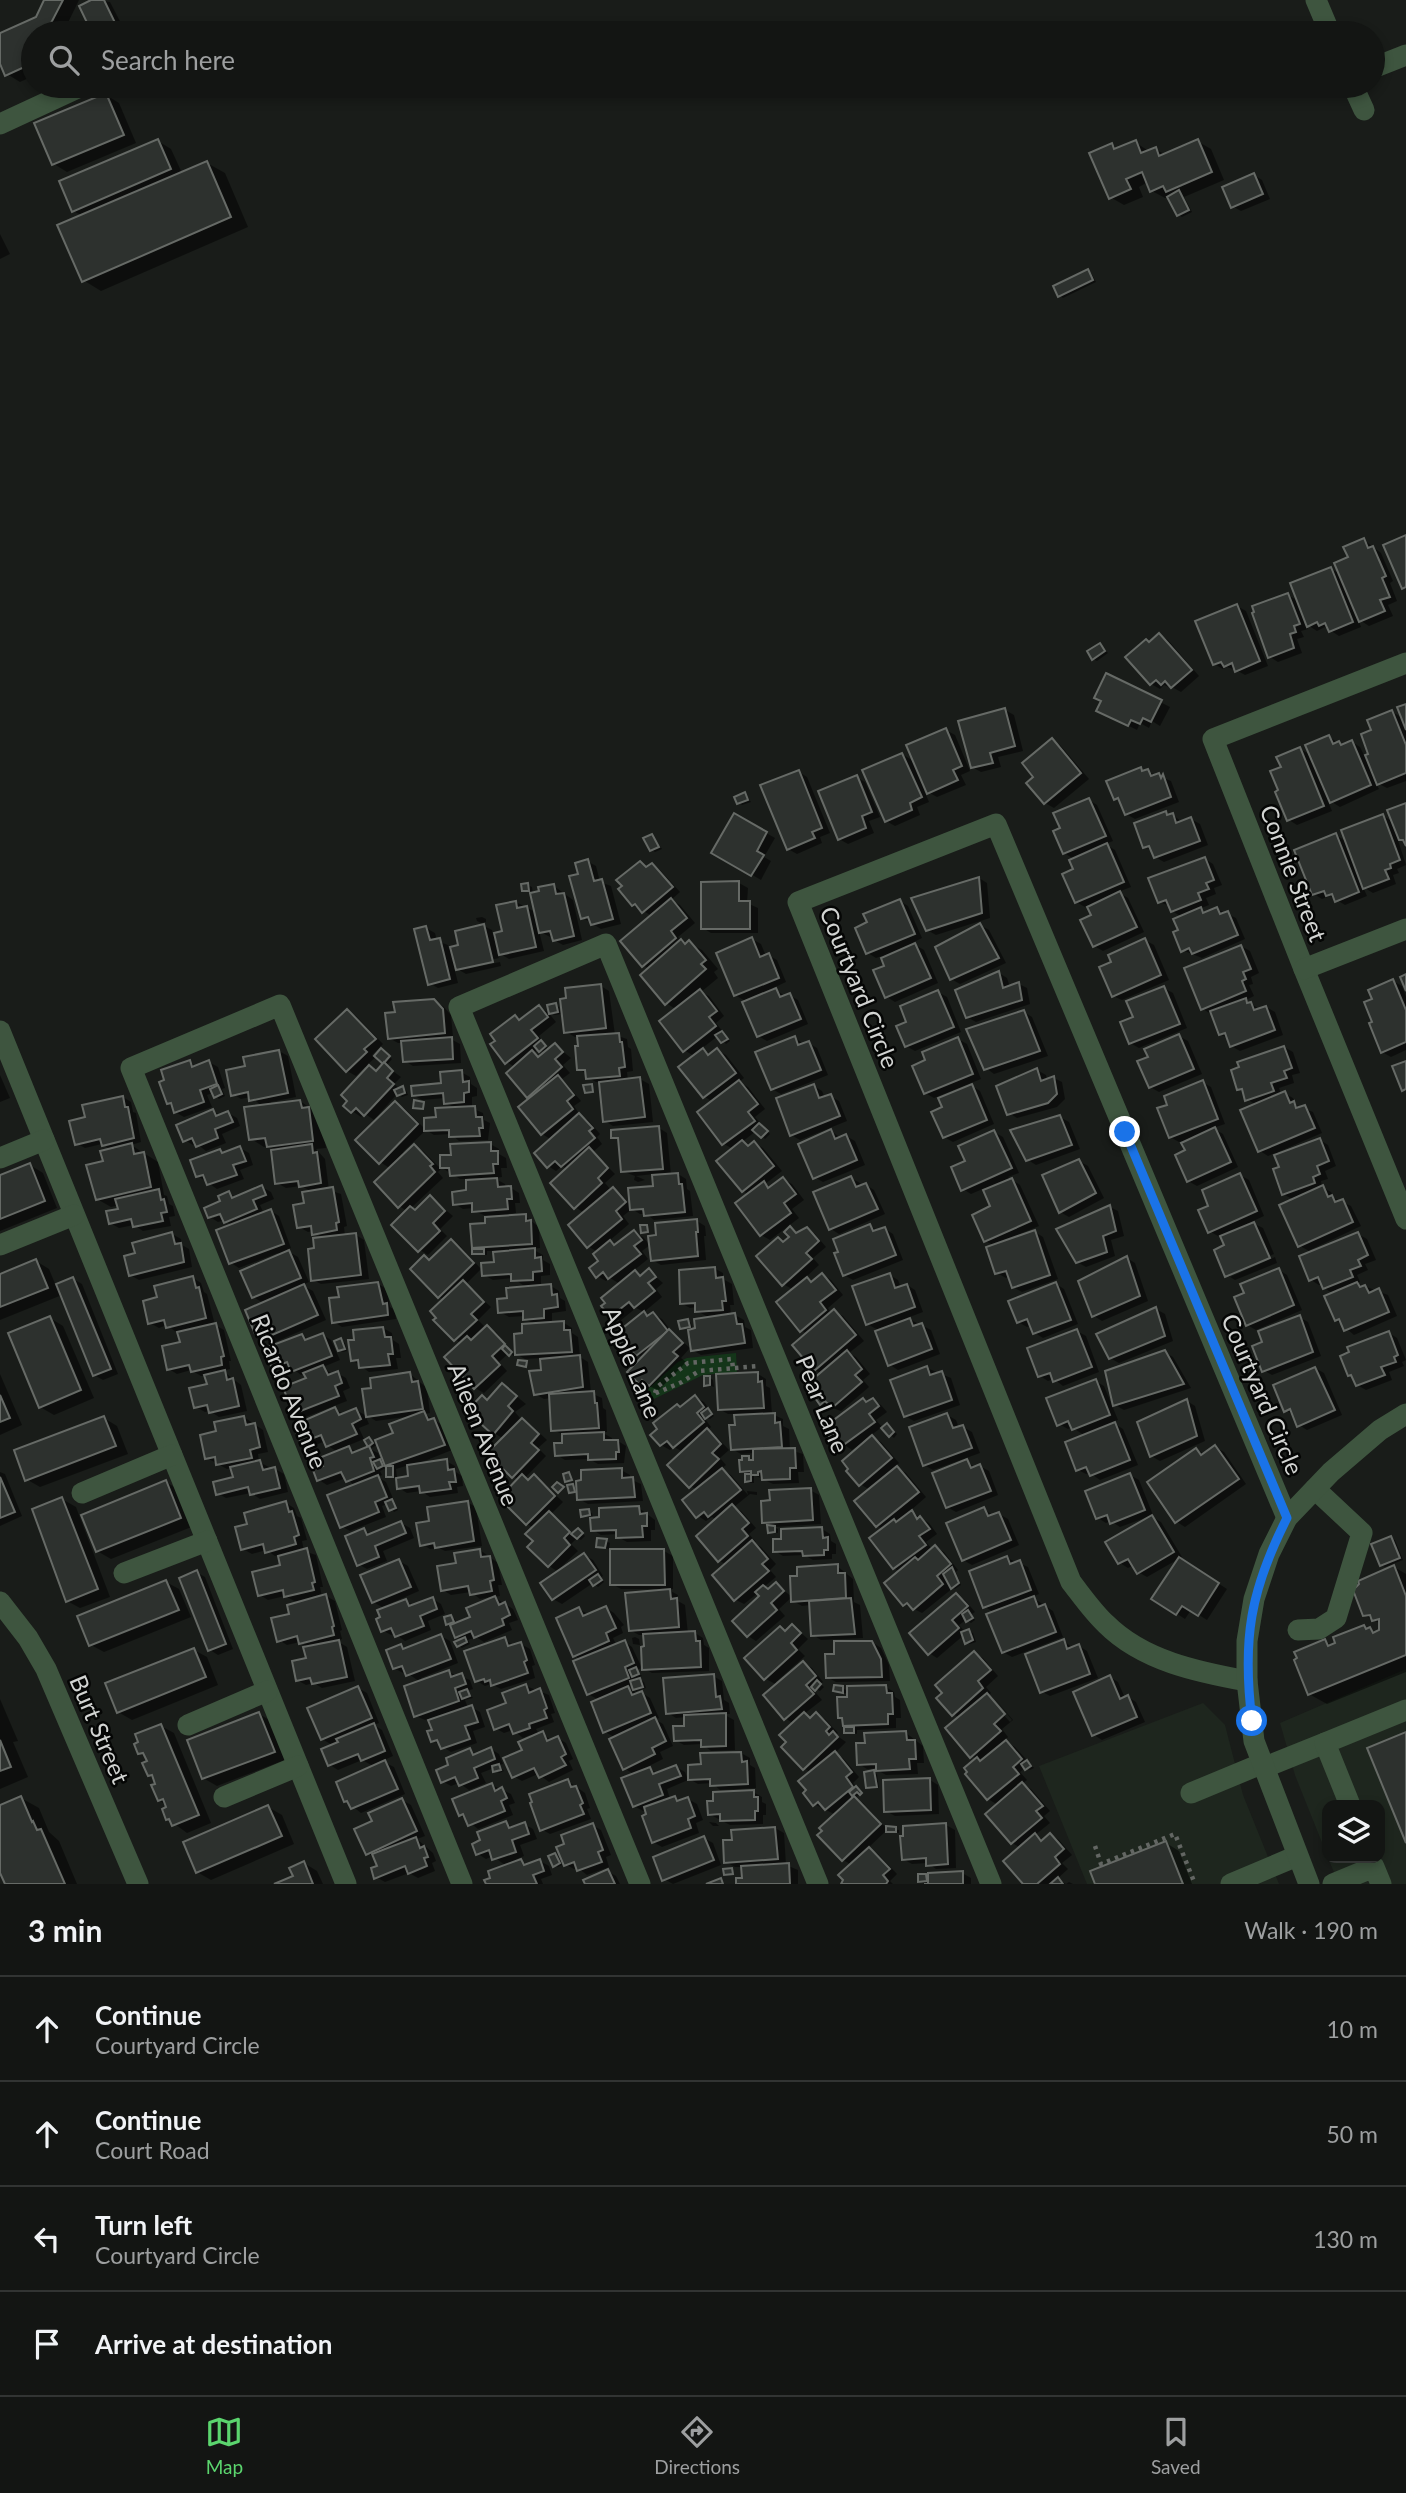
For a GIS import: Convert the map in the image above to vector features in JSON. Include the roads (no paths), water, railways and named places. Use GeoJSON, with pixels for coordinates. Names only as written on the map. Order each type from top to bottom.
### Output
{"type":"FeatureCollection","features":[{"type":"Feature","properties":{"kind":"street"},"geometry":{"type":"LineString","coordinates":[[1316,0],[1325,21]]}},
{"type":"Feature","properties":{"kind":"street"},"geometry":{"type":"LineString","coordinates":[[1385,63],[1406,55]]}},
{"type":"Feature","properties":{"kind":"street"},"geometry":{"type":"LineString","coordinates":[[0,124],[56,98]]}},
{"type":"Feature","properties":{"kind":"street"},"geometry":{"type":"LineString","coordinates":[[1358,98],[1364,110]]}},
{"type":"Feature","properties":{"kind":"street","name":"Connie Street"},"geometry":{"type":"LineString","coordinates":[[1406,663],[1213,739],[1304,969],[1401,1188],[1406,1219]]}},
{"type":"Feature","properties":{"kind":"street","name":"Courtyard Circle"},"geometry":{"type":"LineString","coordinates":[[1247,1681],[1193,1671],[1142,1650],[1107,1625],[1071,1582],[798,902],[996,824],[1287,1518]]}},
{"type":"Feature","properties":{"kind":"street"},"geometry":{"type":"LineString","coordinates":[[1304,969],[1406,929]]}},
{"type":"Feature","properties":{"kind":"street","name":"Pear Lane"},"geometry":{"type":"LineString","coordinates":[[606,944],[991,1884]]}},
{"type":"Feature","properties":{"kind":"street","name":"Apple Lane"},"geometry":{"type":"LineString","coordinates":[[606,944],[460,1007],[818,1884]]}},
{"type":"Feature","properties":{"kind":"street","name":"Ricardo Avenue"},"geometry":{"type":"LineString","coordinates":[[280,1004],[131,1068],[462,1884]]}},
{"type":"Feature","properties":{"kind":"street","name":"Aileen Avenue"},"geometry":{"type":"LineString","coordinates":[[280,1004],[640,1884]]}},
{"type":"Feature","properties":{"kind":"street"},"geometry":{"type":"LineString","coordinates":[[0,1031],[346,1884]]}},
{"type":"Feature","properties":{"kind":"street"},"geometry":{"type":"LineString","coordinates":[[0,1158],[44,1140]]}},
{"type":"Feature","properties":{"kind":"street"},"geometry":{"type":"LineString","coordinates":[[0,1245],[75,1215]]}},
{"type":"Feature","properties":{"kind":"street"},"geometry":{"type":"LineString","coordinates":[[1309,1884],[1254,1741],[1247,1681],[1247,1641],[1254,1599],[1269,1554],[1287,1518],[1380,1430],[1406,1414]]}},
{"type":"Feature","properties":{"kind":"street"},"geometry":{"type":"LineString","coordinates":[[82,1493],[172,1455]]}},
{"type":"Feature","properties":{"kind":"street"},"geometry":{"type":"LineString","coordinates":[[1298,1630],[1319,1629],[1336,1618],[1362,1533],[1315,1489]]}},
{"type":"Feature","properties":{"kind":"street"},"geometry":{"type":"LineString","coordinates":[[124,1573],[207,1541]]}},
{"type":"Feature","properties":{"kind":"street","name":"Burt Street"},"geometry":{"type":"LineString","coordinates":[[0,1602],[28,1638],[46,1669],[138,1884]]}},
{"type":"Feature","properties":{"kind":"street"},"geometry":{"type":"LineString","coordinates":[[188,1725],[267,1691]]}},
{"type":"Feature","properties":{"kind":"street"},"geometry":{"type":"LineString","coordinates":[[1191,1793],[1406,1710]]}},
{"type":"Feature","properties":{"kind":"street"},"geometry":{"type":"LineString","coordinates":[[1325,1743],[1348,1800]]}},
{"type":"Feature","properties":{"kind":"street"},"geometry":{"type":"LineString","coordinates":[[224,1797],[298,1766]]}},
{"type":"Feature","properties":{"kind":"street"},"geometry":{"type":"LineString","coordinates":[[1231,1884],[1297,1856]]}},
{"type":"Feature","properties":{"kind":"street"},"geometry":{"type":"LineString","coordinates":[[1333,1884],[1375,1870]]}}]}
